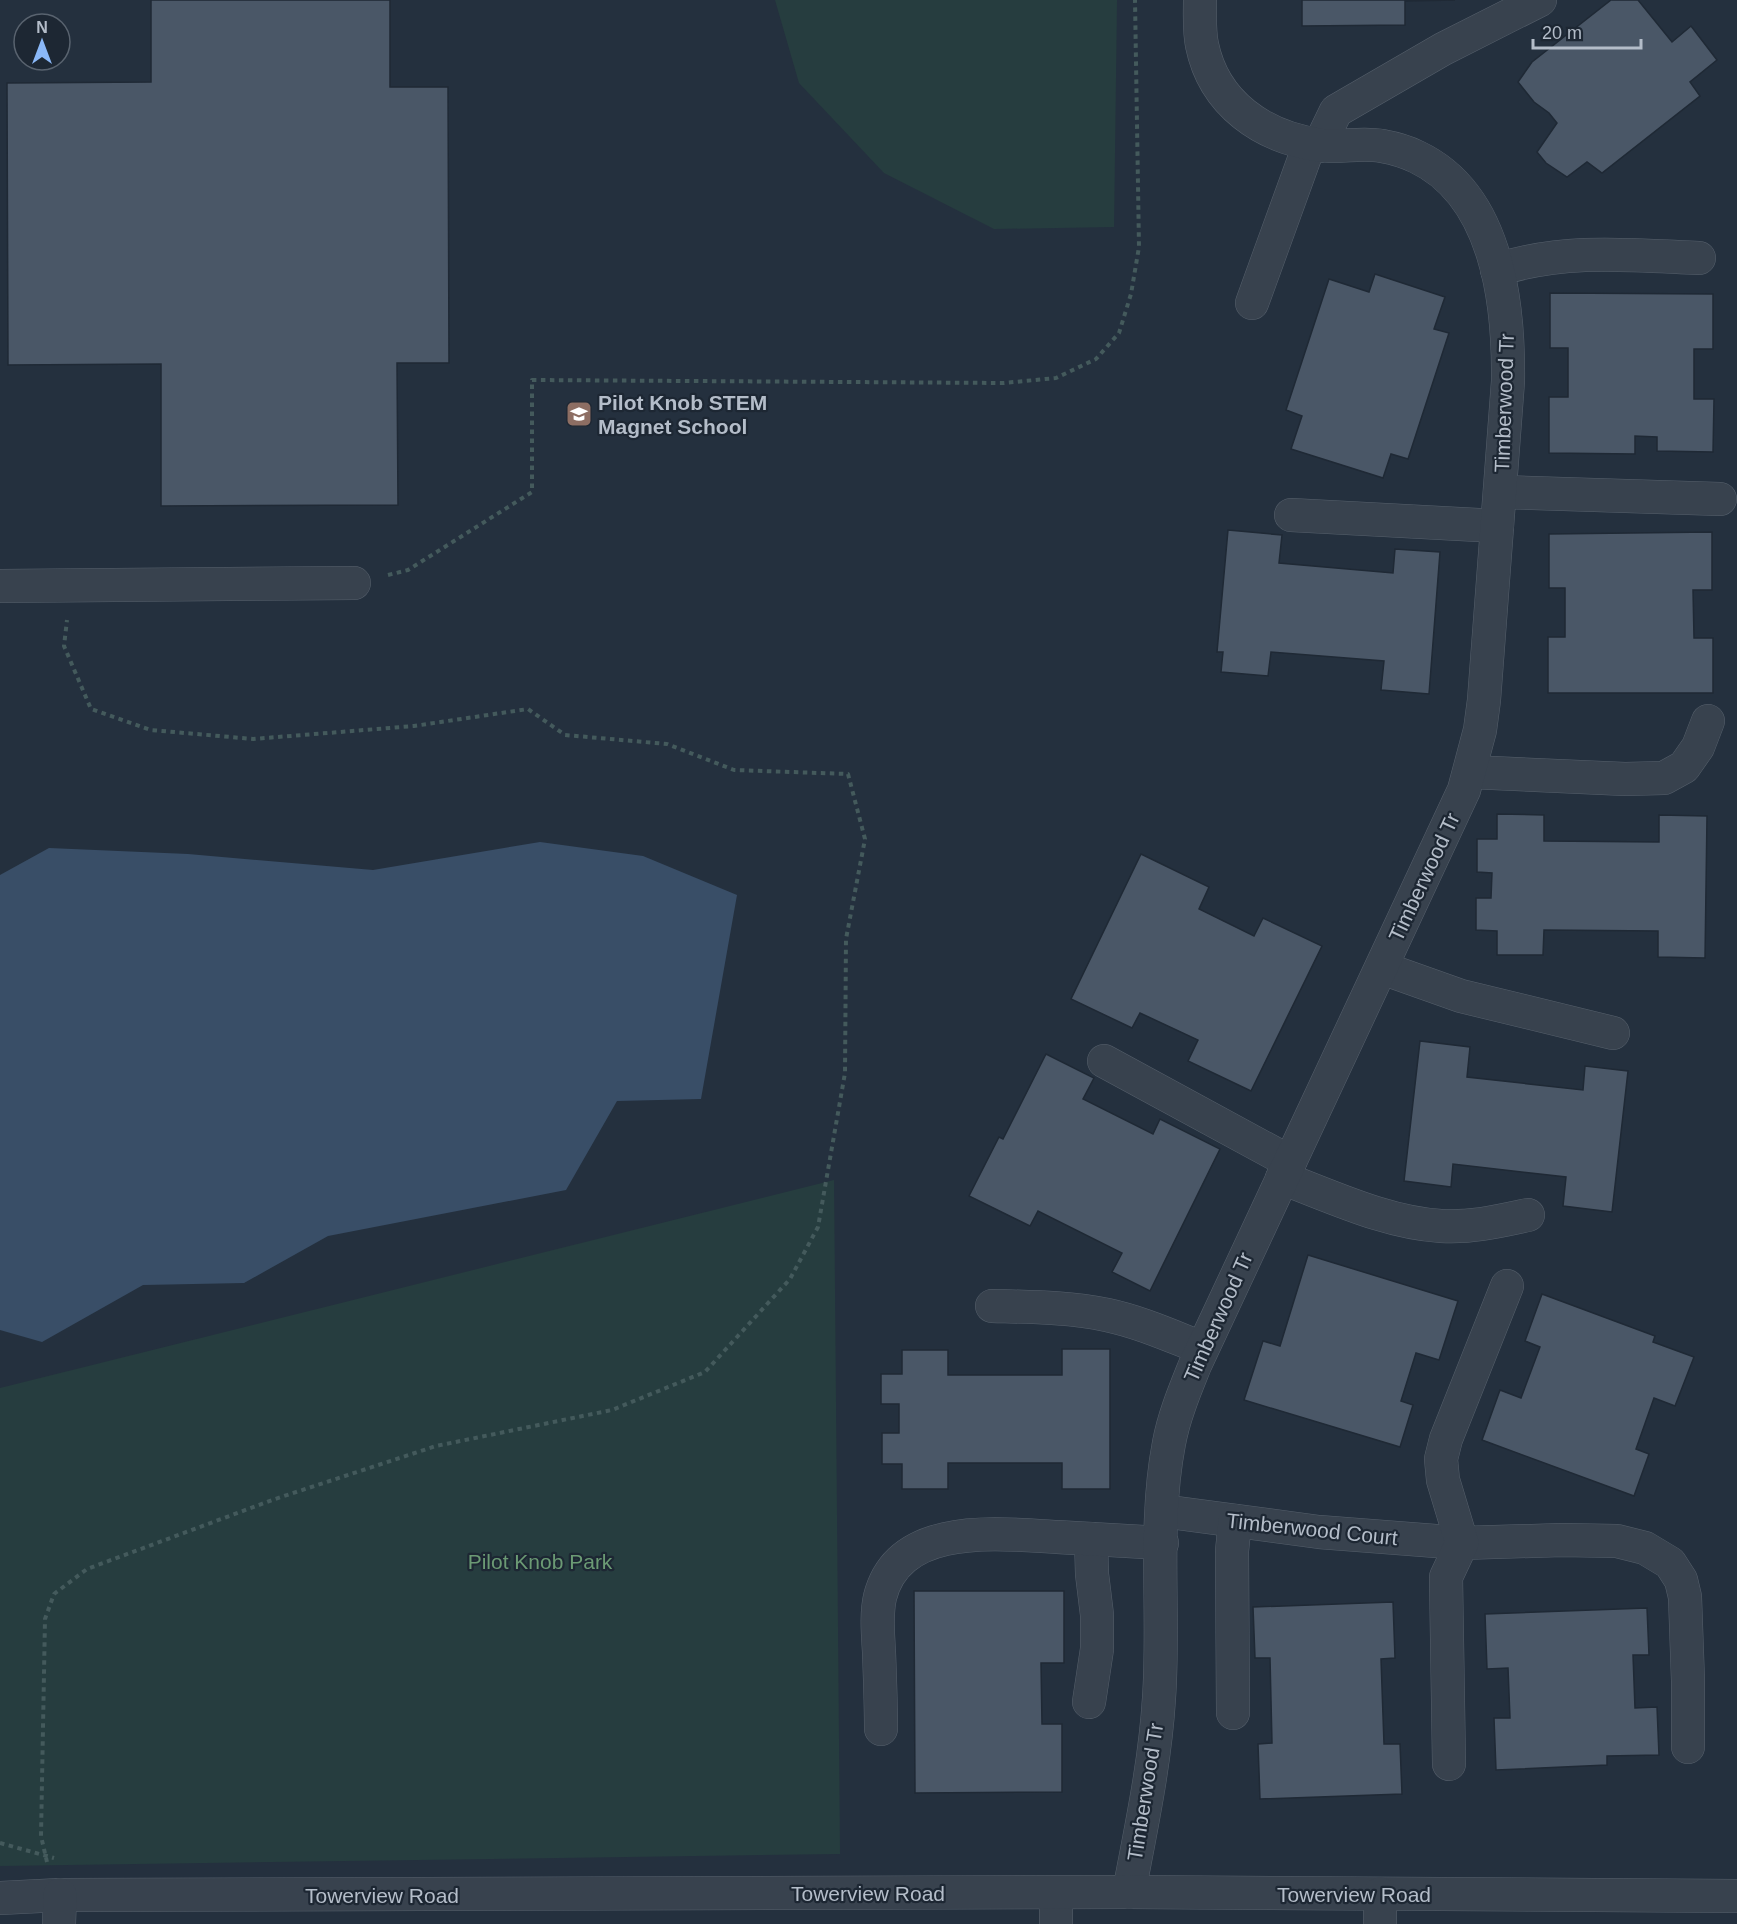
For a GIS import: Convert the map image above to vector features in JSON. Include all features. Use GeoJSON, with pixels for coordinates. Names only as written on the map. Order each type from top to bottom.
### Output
{"type":"FeatureCollection","features":[{"type":"Feature","properties":{"kind":"street","name":"Timberwood Tr"},"geometry":{"type":"LineString","coordinates":[[1129,1892],[1152,1766],[1159,1698],[1162,1511],[1164,1476],[1170,1440],[1180,1402],[1202,1348],[1454,815],[1470,772],[1484,700],[1509,381],[1509,340],[1503,294],[1494,256],[1473,209],[1457,186],[1416,156],[1381,146],[1315,144],[1275,135],[1235,108],[1221,89],[1202,46],[1200,0]]}},
{"type":"Feature","properties":{"kind":"street"},"geometry":{"type":"LineString","coordinates":[[1252,303],[1315,144],[1336,111],[1443,49],[1540,0]]}},
{"type":"Feature","properties":{"kind":"street"},"geometry":{"type":"LineString","coordinates":[[1497,270],[1522,262],[1590,253],[1699,258]]}},
{"type":"Feature","properties":{"kind":"street"},"geometry":{"type":"LineString","coordinates":[[1500,492],[1720,499]]}},
{"type":"Feature","properties":{"kind":"street"},"geometry":{"type":"LineString","coordinates":[[1291,515],[1497,526]]}},
{"type":"Feature","properties":{"kind":"street"},"geometry":{"type":"LineString","coordinates":[[0,586],[354,583]]}},
{"type":"Feature","properties":{"kind":"street"},"geometry":{"type":"LineString","coordinates":[[1470,772],[1614,779],[1664,778],[1684,767],[1698,747],[1708,721]]}},
{"type":"Feature","properties":{"kind":"street"},"geometry":{"type":"LineString","coordinates":[[1382,968],[1461,996],[1613,1033]]}},
{"type":"Feature","properties":{"kind":"street"},"geometry":{"type":"LineString","coordinates":[[1104,1061],[1286,1170],[1366,1209],[1398,1219],[1441,1226],[1486,1224],[1528,1215]]}},
{"type":"Feature","properties":{"kind":"street"},"geometry":{"type":"LineString","coordinates":[[1449,1764],[1446,1577],[1462,1543],[1443,1480],[1441,1459],[1446,1439],[1507,1286]]}},
{"type":"Feature","properties":{"kind":"street"},"geometry":{"type":"LineString","coordinates":[[992,1306],[1056,1307],[1107,1315],[1149,1327],[1202,1348]]}},
{"type":"Feature","properties":{"kind":"street","name":"Timberwood Court"},"geometry":{"type":"LineString","coordinates":[[1162,1511],[1319,1533],[1462,1543],[1617,1541],[1646,1548],[1670,1563],[1681,1580],[1685,1598],[1688,1747]]}},
{"type":"Feature","properties":{"kind":"street"},"geometry":{"type":"LineString","coordinates":[[1233,1713],[1232,1551],[1234,1521]]}},
{"type":"Feature","properties":{"kind":"street"},"geometry":{"type":"LineString","coordinates":[[881,1729],[878,1632],[880,1598],[889,1575],[909,1555],[934,1542],[971,1534],[1162,1543]]}},
{"type":"Feature","properties":{"kind":"street"},"geometry":{"type":"LineString","coordinates":[[1089,1702],[1097,1649],[1097,1615],[1091,1539]]}},
{"type":"Feature","properties":{"kind":"street","name":"Towerview Road"},"geometry":{"type":"LineString","coordinates":[[0,1898],[59,1910],[1056,1908],[1129,1892],[1380,1909],[1737,1896]]}},
{"type":"Feature","properties":{"kind":"path"},"geometry":{"type":"LineString","coordinates":[[354,583],[408,570],[532,492],[532,380],[1004,383],[1056,378],[1096,359],[1119,333],[1131,294],[1139,247],[1135,0]]}},
{"type":"Feature","properties":{"kind":"path"},"geometry":{"type":"LineString","coordinates":[[45,1856],[41,1836],[45,1619],[54,1594],[87,1569],[275,1499],[436,1446],[612,1410],[705,1372],[790,1279],[818,1227],[845,1073],[846,939],[865,839],[848,774],[734,770],[667,744],[565,735],[528,709],[414,726],[254,740],[151,730],[91,709],[64,646],[71,587]]}},
{"type":"Feature","properties":{"kind":"green space"},"geometry":{"type":"Polygon","coordinates":[[[775,0],[1117,0],[1114,227],[994,229],[884,173],[799,83],[775,0]]]}},
{"type":"Feature","properties":{"kind":"green space","name":"Pilot Knob Park"},"geometry":{"type":"Polygon","coordinates":[[[834,1180],[840,1854],[0,1866],[0,1388],[834,1180]]]}},
{"type":"Feature","properties":{"kind":"water"},"geometry":{"type":"Polygon","coordinates":[[[540,842],[643,856],[737,895],[701,1099],[617,1101],[566,1190],[328,1236],[244,1283],[143,1285],[42,1342],[0,1330],[0,875],[49,848],[188,854],[373,870],[540,842]]]}},
{"type":"Feature","properties":{"kind":"building"},"geometry":{"type":"Polygon","coordinates":[[[151,0],[390,0],[390,87],[448,87],[449,363],[397,363],[398,505],[161,506],[161,364],[8,365],[7,83],[151,82],[151,0]]]}},
{"type":"Feature","properties":{"kind":"building"},"geometry":{"type":"Polygon","coordinates":[[[1302,0],[1455,0],[1405,1],[1405,25],[1302,26],[1302,0]]]}},
{"type":"Feature","properties":{"kind":"building"},"geometry":{"type":"Polygon","coordinates":[[[1611,0],[1638,0],[1672,42],[1691,26],[1717,60],[1690,82],[1700,96],[1602,173],[1587,162],[1567,177],[1546,163],[1537,152],[1557,123],[1549,113],[1534,102],[1518,82],[1532,62],[1611,0]]]}},
{"type":"Feature","properties":{"kind":"building"},"geometry":{"type":"Polygon","coordinates":[[[1375,274],[1445,297],[1434,329],[1449,333],[1408,459],[1391,454],[1383,478],[1291,449],[1302,416],[1286,410],[1329,279],[1369,292],[1375,274]]]}},
{"type":"Feature","properties":{"kind":"building"},"geometry":{"type":"Polygon","coordinates":[[[1550,293],[1713,294],[1713,349],[1694,349],[1694,399],[1714,399],[1713,452],[1657,451],[1657,437],[1635,436],[1635,454],[1549,453],[1549,397],[1568,397],[1568,348],[1550,348],[1550,293]]]}},
{"type":"Feature","properties":{"kind":"building"},"geometry":{"type":"Polygon","coordinates":[[[1228,530],[1282,535],[1279,563],[1393,573],[1395,549],[1440,552],[1429,694],[1381,690],[1384,661],[1271,652],[1268,676],[1221,672],[1223,652],[1217,652],[1228,530]]]}},
{"type":"Feature","properties":{"kind":"building"},"geometry":{"type":"Polygon","coordinates":[[[1712,532],[1712,590],[1693,590],[1694,638],[1713,638],[1713,693],[1548,693],[1548,637],[1565,637],[1565,588],[1549,588],[1549,534],[1712,532]]]}},
{"type":"Feature","properties":{"kind":"building"},"geometry":{"type":"Polygon","coordinates":[[[1497,814],[1544,815],[1544,841],[1659,842],[1659,815],[1707,816],[1705,958],[1658,957],[1658,931],[1544,930],[1543,955],[1497,955],[1497,931],[1476,930],[1476,898],[1491,898],[1492,873],[1477,872],[1477,839],[1497,839],[1497,814]]]}},
{"type":"Feature","properties":{"kind":"building"},"geometry":{"type":"Polygon","coordinates":[[[1141,854],[1209,887],[1199,909],[1254,936],[1263,918],[1322,946],[1251,1091],[1188,1061],[1198,1040],[1140,1013],[1132,1028],[1071,999],[1141,854]]]}},
{"type":"Feature","properties":{"kind":"building"},"geometry":{"type":"Polygon","coordinates":[[[1420,1041],[1470,1047],[1467,1077],[1583,1090],[1585,1066],[1628,1071],[1612,1212],[1563,1206],[1566,1177],[1453,1164],[1451,1187],[1404,1181],[1420,1041]]]}},
{"type":"Feature","properties":{"kind":"building"},"geometry":{"type":"Polygon","coordinates":[[[1046,1054],[1094,1078],[1083,1099],[1153,1134],[1160,1119],[1220,1149],[1150,1291],[1112,1272],[1122,1253],[1038,1211],[1030,1226],[969,1196],[999,1137],[1003,1139],[1046,1054]]]}},
{"type":"Feature","properties":{"kind":"building"},"geometry":{"type":"Polygon","coordinates":[[[1308,1255],[1458,1301],[1439,1360],[1416,1353],[1401,1401],[1413,1405],[1400,1447],[1244,1400],[1263,1341],[1280,1346],[1308,1255]]]}},
{"type":"Feature","properties":{"kind":"building"},"geometry":{"type":"Polygon","coordinates":[[[1542,1294],[1655,1336],[1653,1342],[1694,1357],[1675,1406],[1654,1398],[1636,1449],[1649,1454],[1634,1496],[1482,1440],[1500,1390],[1521,1398],[1540,1347],[1525,1341],[1542,1294]]]}},
{"type":"Feature","properties":{"kind":"building"},"geometry":{"type":"Polygon","coordinates":[[[1062,1349],[1110,1349],[1110,1489],[1062,1489],[1062,1463],[948,1463],[948,1489],[902,1489],[902,1464],[882,1464],[882,1433],[899,1433],[899,1404],[881,1404],[881,1374],[902,1374],[902,1350],[948,1350],[948,1375],[1062,1375],[1062,1349]]]}},
{"type":"Feature","properties":{"kind":"building"},"geometry":{"type":"Polygon","coordinates":[[[914,1591],[1064,1591],[1064,1663],[1041,1663],[1042,1724],[1062,1724],[1062,1792],[915,1793],[914,1591]]]}},
{"type":"Feature","properties":{"kind":"building"},"geometry":{"type":"Polygon","coordinates":[[[1393,1602],[1395,1658],[1381,1659],[1384,1744],[1400,1744],[1402,1794],[1260,1799],[1258,1744],[1272,1743],[1270,1658],[1255,1658],[1253,1607],[1393,1602]]]}},
{"type":"Feature","properties":{"kind":"building"},"geometry":{"type":"Polygon","coordinates":[[[1647,1608],[1649,1655],[1633,1655],[1635,1708],[1657,1707],[1659,1755],[1607,1756],[1607,1765],[1496,1770],[1494,1718],[1510,1718],[1508,1668],[1487,1669],[1485,1614],[1647,1608]]]}},
{"type":"Feature","properties":{"kind":"place","name":"Pilot Knob STEM Magnet School"},"geometry":{"type":"Point","coordinates":[579,414]}}]}
